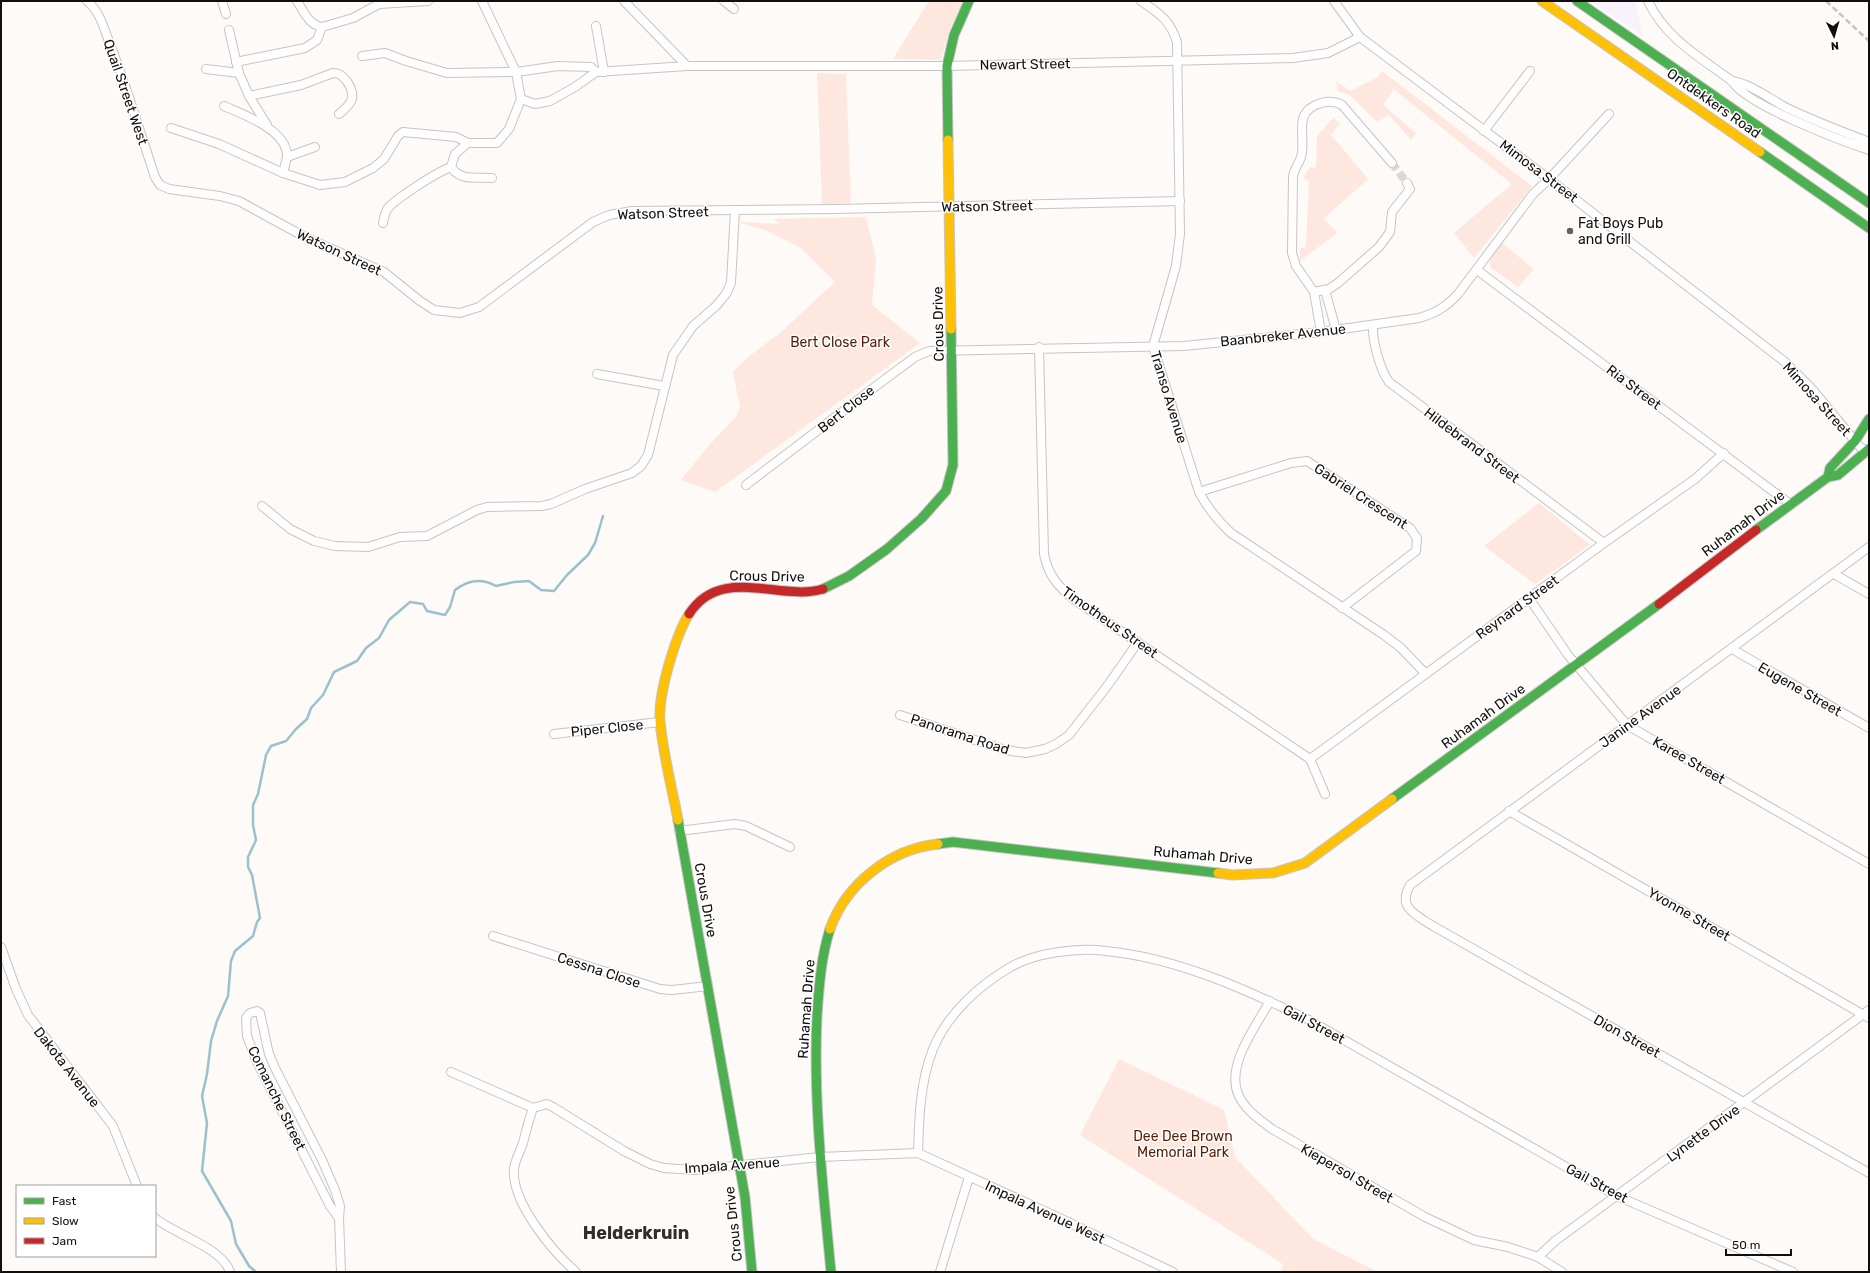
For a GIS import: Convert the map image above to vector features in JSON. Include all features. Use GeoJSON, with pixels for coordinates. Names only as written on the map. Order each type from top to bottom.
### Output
{"type":"FeatureCollection","features":[{"type":"Feature","properties":{"kind":"street","name":"Quail Street West"},"geometry":{"type":"LineString","coordinates":[[87,1],[96,10],[122,73],[155,177],[160,185]]}},
{"type":"Feature","properties":{"kind":"street"},"geometry":{"type":"LineString","coordinates":[[222,1],[226,14]]}},
{"type":"Feature","properties":{"kind":"street"},"geometry":{"type":"LineString","coordinates":[[297,1],[310,21],[316,26],[322,27],[353,18],[378,4],[428,1]]}},
{"type":"Feature","properties":{"kind":"street"},"geometry":{"type":"LineString","coordinates":[[171,128],[219,144],[283,173],[320,185],[345,182],[362,175],[380,164],[388,154],[398,136],[408,132],[456,137],[468,143],[492,144],[501,140],[509,129],[520,99],[516,72],[482,1]]}},
{"type":"Feature","properties":{"kind":"street"},"geometry":{"type":"LineString","coordinates":[[624,1],[687,66]]}},
{"type":"Feature","properties":{"kind":"street"},"geometry":{"type":"LineString","coordinates":[[724,1],[734,9]]}},
{"type":"Feature","properties":{"kind":"street","name":"Crous Drive"},"geometry":{"type":"LineString","coordinates":[[752,1272],[745,1197],[740,1166],[660,722],[660,703],[680,630],[691,611],[702,600],[716,592],[739,587],[810,591],[830,588],[848,578],[893,543],[938,502],[947,487],[953,465],[947,66],[954,35],[969,1]]}},
{"type":"Feature","properties":{"kind":"street","name":"Transo Avenue"},"geometry":{"type":"LineString","coordinates":[[1141,1],[1167,20],[1174,32],[1177,42],[1180,234],[1176,266],[1153,346],[1199,492],[1207,508],[1216,520],[1231,533],[1401,648],[1426,674]]}},
{"type":"Feature","properties":{"kind":"street","name":"Mimosa Street"},"geometry":{"type":"LineString","coordinates":[[1334,1],[1360,37],[1550,179],[1785,362],[1812,389],[1855,441],[1868,451]]}},
{"type":"Feature","properties":{"kind":"street","name":"Ontdekkers Road"},"geometry":{"type":"LineString","coordinates":[[1542,1],[1866,227]]}},
{"type":"Feature","properties":{"kind":"street","name":"Ontdekkers Road"},"geometry":{"type":"LineString","coordinates":[[1577,1],[1869,203]]}},
{"type":"Feature","properties":{"kind":"street"},"geometry":{"type":"LineString","coordinates":[[1648,1],[1655,15],[1665,28],[1684,47],[1732,81],[1746,86],[1802,114],[1869,142]]}},
{"type":"Feature","properties":{"kind":"street"},"geometry":{"type":"LineString","coordinates":[[596,26],[600,72]]}},
{"type":"Feature","properties":{"kind":"street"},"geometry":{"type":"LineString","coordinates":[[236,62],[305,48],[317,40],[322,27]]}},
{"type":"Feature","properties":{"kind":"street"},"geometry":{"type":"LineString","coordinates":[[228,30],[239,73],[249,96],[267,125],[284,147],[287,157],[283,173]]}},
{"type":"Feature","properties":{"kind":"street","name":"Newart Street"},"geometry":{"type":"LineString","coordinates":[[600,72],[687,66],[947,66],[1178,61],[1313,56],[1339,48],[1360,37]]}},
{"type":"Feature","properties":{"kind":"street"},"geometry":{"type":"LineString","coordinates":[[362,56],[385,52],[406,61],[447,73],[516,72],[540,67],[577,66],[591,67],[600,72]]}},
{"type":"Feature","properties":{"kind":"street"},"geometry":{"type":"LineString","coordinates":[[206,69],[239,73]]}},
{"type":"Feature","properties":{"kind":"street"},"geometry":{"type":"LineString","coordinates":[[1484,131],[1530,71]]}},
{"type":"Feature","properties":{"kind":"street"},"geometry":{"type":"LineString","coordinates":[[520,99],[535,104],[546,103],[575,88],[600,72]]}},
{"type":"Feature","properties":{"kind":"street"},"geometry":{"type":"LineString","coordinates":[[249,96],[301,86],[332,73],[337,73],[346,80],[352,95],[350,102],[339,114]]}},
{"type":"Feature","properties":{"kind":"street"},"geometry":{"type":"LineString","coordinates":[[1732,81],[1737,89],[1747,96],[1784,115],[1869,150]]}},
{"type":"Feature","properties":{"kind":"street"},"geometry":{"type":"LineString","coordinates":[[1321,332],[1314,292],[1296,266],[1292,253],[1293,177],[1294,168],[1301,156],[1301,127],[1306,111],[1318,104],[1326,102],[1338,102],[1342,104],[1392,163]]}},
{"type":"Feature","properties":{"kind":"street"},"geometry":{"type":"LineString","coordinates":[[224,106],[267,125]]}},
{"type":"Feature","properties":{"kind":"street","name":"Baanbreker Avenue"},"geometry":{"type":"LineString","coordinates":[[952,350],[1184,346],[1321,332],[1419,318],[1435,314],[1448,305],[1458,294],[1533,194],[1550,179],[1609,114]]}},
{"type":"Feature","properties":{"kind":"street"},"geometry":{"type":"LineString","coordinates":[[451,167],[455,154],[468,143]]}},
{"type":"Feature","properties":{"kind":"street"},"geometry":{"type":"LineString","coordinates":[[287,157],[315,147]]}},
{"type":"Feature","properties":{"kind":"street"},"geometry":{"type":"LineString","coordinates":[[451,167],[459,176],[492,178]]}},
{"type":"Feature","properties":{"kind":"street"},"geometry":{"type":"LineString","coordinates":[[383,223],[386,212],[392,204],[438,172],[451,167]]}},
{"type":"Feature","properties":{"kind":"street"},"geometry":{"type":"LineString","coordinates":[[1314,292],[1325,290],[1338,283],[1379,247],[1389,235],[1392,212],[1410,189],[1408,183]]}},
{"type":"Feature","properties":{"kind":"street","name":"Watson Street"},"geometry":{"type":"LineString","coordinates":[[160,185],[169,189],[220,196],[239,201],[305,237],[384,272],[420,301],[434,310],[451,313],[466,312],[479,307],[593,222],[603,217],[632,212],[949,207],[1180,201]]}},
{"type":"Feature","properties":{"kind":"street"},"geometry":{"type":"LineString","coordinates":[[262,506],[290,529],[302,536],[335,546],[360,548],[373,546],[400,537],[427,536],[477,510],[487,507],[542,506],[551,504],[585,489],[632,473],[641,466],[648,455],[664,386],[673,355],[683,338],[693,326],[716,306],[729,289],[734,250],[735,210]]}},
{"type":"Feature","properties":{"kind":"street","name":"Ria Street"},"geometry":{"type":"LineString","coordinates":[[1477,270],[1724,453],[1790,504]]}},
{"type":"Feature","properties":{"kind":"street"},"geometry":{"type":"LineString","coordinates":[[1325,290],[1336,330]]}},
{"type":"Feature","properties":{"kind":"street","name":"Hildebrand Street"},"geometry":{"type":"LineString","coordinates":[[1373,325],[1372,336],[1384,374],[1389,382],[1604,543]]}},
{"type":"Feature","properties":{"kind":"street","name":"Timotheus Street"},"geometry":{"type":"LineString","coordinates":[[1040,348],[1044,554],[1046,566],[1060,588],[1310,759]]}},
{"type":"Feature","properties":{"kind":"street","name":"Bert Close"},"geometry":{"type":"LineString","coordinates":[[746,485],[915,357],[937,350],[952,350]]}},
{"type":"Feature","properties":{"kind":"street"},"geometry":{"type":"LineString","coordinates":[[597,374],[664,386]]}},
{"type":"Feature","properties":{"kind":"street","name":"Ruhamah Drive"},"geometry":{"type":"LineString","coordinates":[[1828,477],[1830,468],[1855,441],[1869,419]]}},
{"type":"Feature","properties":{"kind":"street","name":"Ruhamah Drive"},"geometry":{"type":"LineString","coordinates":[[831,1272],[820,1157],[816,1073],[816,1022],[822,958],[828,935],[837,911],[864,879],[878,868],[912,849],[928,845],[953,842],[1232,874],[1273,873],[1290,869],[1305,863],[1323,852],[1577,664],[1790,504],[1828,477],[1838,475],[1868,451]]}},
{"type":"Feature","properties":{"kind":"street","name":"Reynard Street"},"geometry":{"type":"LineString","coordinates":[[1310,759],[1604,543],[1695,479],[1724,453]]}},
{"type":"Feature","properties":{"kind":"street","name":"Gabriel Crescent"},"geometry":{"type":"LineString","coordinates":[[1199,492],[1291,463],[1307,461],[1410,528],[1417,538],[1416,551],[1342,608]]}},
{"type":"Feature","properties":{"kind":"street","name":"Janine Avenue"},"geometry":{"type":"LineString","coordinates":[[1410,885],[1869,547]]}},
{"type":"Feature","properties":{"kind":"street"},"geometry":{"type":"LineString","coordinates":[[1834,574],[1869,594]]}},
{"type":"Feature","properties":{"kind":"street","name":"Karee Street"},"geometry":{"type":"LineString","coordinates":[[1529,598],[1577,664],[1627,725],[1869,864]]}},
{"type":"Feature","properties":{"kind":"street","name":"Panorama Road"},"geometry":{"type":"LineString","coordinates":[[900,715],[1005,750],[1026,753],[1045,749],[1056,744],[1069,734],[1108,685],[1138,642]]}},
{"type":"Feature","properties":{"kind":"street","name":"Eugene Street"},"geometry":{"type":"LineString","coordinates":[[1732,649],[1869,728]]}},
{"type":"Feature","properties":{"kind":"street","name":"Piper Close"},"geometry":{"type":"LineString","coordinates":[[554,734],[660,722]]}},
{"type":"Feature","properties":{"kind":"street"},"geometry":{"type":"LineString","coordinates":[[1310,759],[1325,794]]}},
{"type":"Feature","properties":{"kind":"street","name":"Yvonne Street"},"geometry":{"type":"LineString","coordinates":[[1509,811],[1867,1014]]}},
{"type":"Feature","properties":{"kind":"street"},"geometry":{"type":"LineString","coordinates":[[679,831],[735,824],[746,826],[790,847]]}},
{"type":"Feature","properties":{"kind":"street","name":"Dion Street"},"geometry":{"type":"LineString","coordinates":[[1410,885],[1405,897],[1407,907],[1433,926],[1869,1173]]}},
{"type":"Feature","properties":{"kind":"street","name":"Cessna Close"},"geometry":{"type":"LineString","coordinates":[[493,936],[660,989],[672,990],[708,986]]}},
{"type":"Feature","properties":{"kind":"street","name":"Dakota Avenue"},"geometry":{"type":"LineString","coordinates":[[1,947],[16,989],[28,1015],[112,1126],[137,1185]]}},
{"type":"Feature","properties":{"kind":"street","name":"Gail Street"},"geometry":{"type":"LineString","coordinates":[[918,1153],[920,1106],[926,1071],[934,1048],[949,1022],[963,1005],[983,986],[1010,967],[1033,958],[1060,953],[1105,950],[1194,970],[1270,1001],[1309,1020],[1618,1196],[1793,1272]]}},
{"type":"Feature","properties":{"kind":"street","name":"Kiepersol Street"},"geometry":{"type":"LineString","coordinates":[[1270,1001],[1239,1057],[1235,1070],[1238,1095],[1259,1120],[1272,1130],[1425,1218],[1474,1240],[1538,1257],[1562,1272]]}},
{"type":"Feature","properties":{"kind":"street","name":"Comanche Street"},"geometry":{"type":"LineString","coordinates":[[339,1218],[330,1206],[257,1062],[245,1028],[246,1018],[250,1013],[257,1011],[260,1014],[269,1054],[322,1160],[335,1190],[340,1206],[341,1272]]}},
{"type":"Feature","properties":{"kind":"street","name":"Lynette Drive"},"geometry":{"type":"LineString","coordinates":[[1538,1257],[1555,1241],[1867,1014]]}},
{"type":"Feature","properties":{"kind":"street","name":"Impala Avenue"},"geometry":{"type":"LineString","coordinates":[[451,1072],[533,1108],[547,1104],[624,1152],[650,1164],[664,1168],[694,1170],[820,1157],[918,1153]]}},
{"type":"Feature","properties":{"kind":"street"},"geometry":{"type":"LineString","coordinates":[[533,1108],[516,1161],[515,1179],[521,1199],[530,1216],[557,1254],[576,1272]]}},
{"type":"Feature","properties":{"kind":"street","name":"Impala Avenue West"},"geometry":{"type":"LineString","coordinates":[[918,1153],[1173,1272]]}},
{"type":"Feature","properties":{"kind":"street"},"geometry":{"type":"LineString","coordinates":[[940,1272],[969,1177]]}},
{"type":"Feature","properties":{"kind":"street"},"geometry":{"type":"LineString","coordinates":[[156,1219],[214,1253],[224,1262],[230,1272]]}},
{"type":"Feature","properties":{"kind":"shaded area"},"geometry":{"type":"Polygon","coordinates":[[[1590,1],[1635,1],[1644,37],[1590,1]]]}},
{"type":"Feature","properties":{"kind":"green space"},"geometry":{"type":"Polygon","coordinates":[[[929,1],[964,1],[949,30],[941,60],[893,59],[929,1]]]}},
{"type":"Feature","properties":{"kind":"green space"},"geometry":{"type":"Polygon","coordinates":[[[1382,71],[1532,186],[1474,258],[1454,233],[1512,184],[1387,84],[1393,90],[1383,105],[1416,133],[1411,140],[1389,115],[1377,122],[1350,95],[1338,91],[1336,81],[1350,91],[1378,77],[1382,71]]]}},
{"type":"Feature","properties":{"kind":"green space"},"geometry":{"type":"Polygon","coordinates":[[[817,73],[846,74],[851,203],[822,204],[817,73]]]}},
{"type":"Feature","properties":{"kind":"green space"},"geometry":{"type":"Polygon","coordinates":[[[1333,118],[1340,123],[1331,135],[1368,179],[1324,218],[1337,233],[1300,261],[1300,249],[1306,247],[1309,181],[1303,178],[1310,167],[1316,168],[1317,136],[1333,118]]]}},
{"type":"Feature","properties":{"kind":"green space","name":"Bert Close Park"},"geometry":{"type":"Polygon","coordinates":[[[866,217],[876,259],[872,305],[920,343],[715,492],[681,480],[711,443],[735,418],[740,408],[733,372],[748,357],[779,334],[835,282],[801,248],[765,230],[738,222],[779,224],[774,219],[866,217]]]}},
{"type":"Feature","properties":{"kind":"green space"},"geometry":{"type":"Polygon","coordinates":[[[1502,243],[1534,269],[1518,287],[1490,267],[1490,255],[1502,243]]]}},
{"type":"Feature","properties":{"kind":"green space"},"geometry":{"type":"Polygon","coordinates":[[[1539,503],[1590,545],[1535,584],[1484,546],[1539,503]]]}},
{"type":"Feature","properties":{"kind":"green space","name":"Dee Dee Brown Memorial Park"},"geometry":{"type":"Polygon","coordinates":[[[1119,1059],[1224,1110],[1235,1157],[1313,1239],[1378,1272],[1281,1272],[1283,1264],[1080,1135],[1119,1059]]]}},
{"type":"Feature","properties":{"kind":"waterway"},"geometry":{"type":"LineString","coordinates":[[256,1272],[249,1266],[236,1244],[231,1221],[202,1171],[207,1123],[202,1096],[207,1074],[211,1041],[217,1021],[228,996],[231,961],[235,951],[253,936],[257,922],[260,918],[252,875],[248,867],[248,857],[256,840],[253,825],[253,805],[258,794],[266,755],[271,746],[286,741],[307,719],[311,708],[323,695],[334,672],[357,661],[366,648],[379,638],[389,620],[410,602],[423,604],[427,611],[445,615],[450,607],[455,590],[465,584],[475,581],[491,583],[496,586],[514,582],[529,581],[541,590],[554,591],[567,575],[588,555],[595,543],[603,516]]}},
{"type":"Feature","properties":{"kind":"tunnel"},"geometry":{"type":"LineString","coordinates":[[1392,163],[1407,183]]}},
{"type":"Feature","properties":{"kind":"railway"},"geometry":{"type":"LineString","coordinates":[[1826,1],[1869,41]]}},
{"type":"Feature","properties":{"kind":"traffic: fast"},"geometry":{"type":"LineString","coordinates":[[948,140],[947,66],[954,35],[969,1]]}},
{"type":"Feature","properties":{"kind":"traffic: fast"},"geometry":{"type":"LineString","coordinates":[[1577,1],[1869,203]]}},
{"type":"Feature","properties":{"kind":"traffic: fast"},"geometry":{"type":"LineString","coordinates":[[1760,152],[1869,228]]}},
{"type":"Feature","properties":{"kind":"traffic: fast"},"geometry":{"type":"LineString","coordinates":[[823,589],[849,576],[887,549],[922,518],[946,491],[953,465],[951,329]]}},
{"type":"Feature","properties":{"kind":"traffic: fast"},"geometry":{"type":"LineString","coordinates":[[1828,477],[1830,468],[1855,441],[1869,419]]}},
{"type":"Feature","properties":{"kind":"traffic: fast"},"geometry":{"type":"LineString","coordinates":[[1756,530],[1828,477],[1838,475],[1869,449]]}},
{"type":"Feature","properties":{"kind":"traffic: fast"},"geometry":{"type":"LineString","coordinates":[[1392,799],[1659,604]]}},
{"type":"Feature","properties":{"kind":"traffic: fast"},"geometry":{"type":"LineString","coordinates":[[678,820],[745,1197],[752,1272]]}},
{"type":"Feature","properties":{"kind":"traffic: fast"},"geometry":{"type":"LineString","coordinates":[[938,844],[953,842],[1218,873]]}},
{"type":"Feature","properties":{"kind":"traffic: fast"},"geometry":{"type":"LineString","coordinates":[[830,929],[824,950],[821,972],[817,1016],[816,1080],[831,1272]]}},
{"type":"Feature","properties":{"kind":"traffic: slow"},"geometry":{"type":"LineString","coordinates":[[1542,1],[1760,152]]}},
{"type":"Feature","properties":{"kind":"traffic: slow"},"geometry":{"type":"LineString","coordinates":[[948,140],[951,329]]}},
{"type":"Feature","properties":{"kind":"traffic: slow"},"geometry":{"type":"LineString","coordinates":[[678,820],[663,746],[660,710],[668,666],[678,637],[689,614]]}},
{"type":"Feature","properties":{"kind":"traffic: slow"},"geometry":{"type":"LineString","coordinates":[[1218,873],[1232,875],[1273,873],[1305,863],[1392,799]]}},
{"type":"Feature","properties":{"kind":"traffic: slow"},"geometry":{"type":"LineString","coordinates":[[830,929],[837,913],[847,897],[872,872],[887,861],[903,853],[920,847],[938,844]]}},
{"type":"Feature","properties":{"kind":"traffic: jam"},"geometry":{"type":"LineString","coordinates":[[1659,604],[1756,530]]}},
{"type":"Feature","properties":{"kind":"traffic: jam"},"geometry":{"type":"LineString","coordinates":[[689,614],[702,599],[717,591],[734,588],[806,592],[823,589]]}},
{"type":"Feature","properties":{"kind":"place","name":"Fat Boys Pub and Grill"},"geometry":{"type":"Point","coordinates":[1570,231]}},
{"type":"Feature","properties":{"kind":"district","name":"Helderkruin"},"geometry":{"type":"Point","coordinates":[636,1233]}}]}
